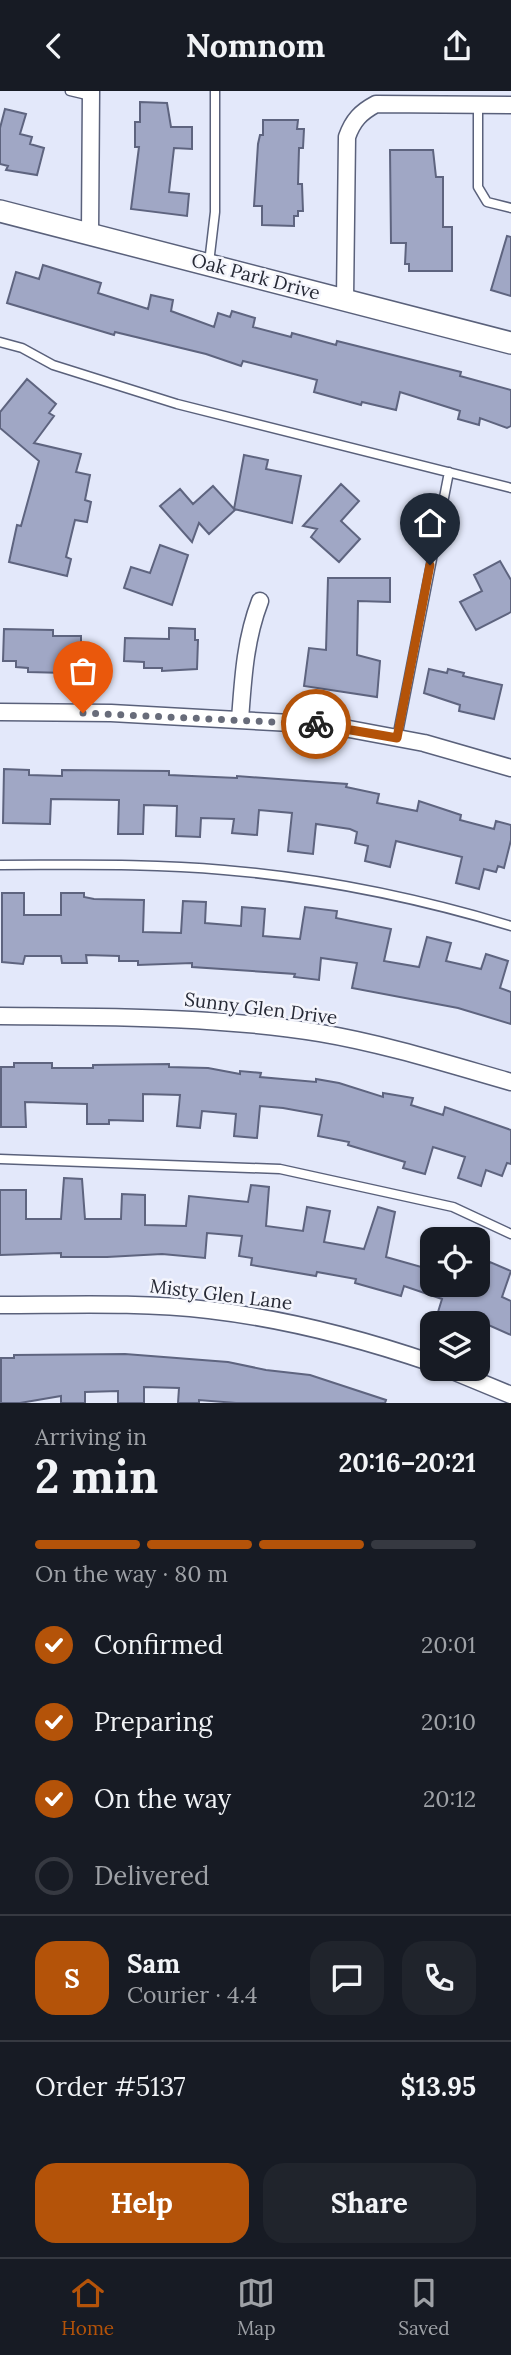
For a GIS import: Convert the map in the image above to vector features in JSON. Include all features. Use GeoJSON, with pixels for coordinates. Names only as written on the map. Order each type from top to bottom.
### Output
{"type":"FeatureCollection","features":[{"type":"Feature","properties":{"kind":"street"},"geometry":{"type":"LineString","coordinates":[[90,233],[91,93]]}},
{"type":"Feature","properties":{"kind":"street"},"geometry":{"type":"LineString","coordinates":[[345,300],[347,137],[352,124],[363,111],[376,104],[511,105]]}},
{"type":"Feature","properties":{"kind":"street","name":"Oak Park Drive"},"geometry":{"type":"LineString","coordinates":[[0,211],[511,343]]}},
{"type":"Feature","properties":{"kind":"street"},"geometry":{"type":"LineString","coordinates":[[240,720],[244,658],[251,625],[260,601]]}},
{"type":"Feature","properties":{"kind":"street"},"geometry":{"type":"LineString","coordinates":[[0,712],[111,713],[328,725],[397,738],[511,768]]}},
{"type":"Feature","properties":{"kind":"street","name":"Sunny Glen Drive"},"geometry":{"type":"LineString","coordinates":[[0,1016],[167,1018],[320,1033],[404,1052],[511,1082]]}},
{"type":"Feature","properties":{"kind":"street","name":"Misty Glen Lane"},"geometry":{"type":"LineString","coordinates":[[0,1305],[137,1305],[260,1317],[319,1328],[420,1359]]}},
{"type":"Feature","properties":{"kind":"street"},"geometry":{"type":"LineString","coordinates":[[477,1381],[511,1395]]}},
{"type":"Feature","properties":{"kind":"lane"},"geometry":{"type":"LineString","coordinates":[[70,91],[91,93]]}},
{"type":"Feature","properties":{"kind":"lane"},"geometry":{"type":"LineString","coordinates":[[209,263],[215,212],[215,91]]}},
{"type":"Feature","properties":{"kind":"lane"},"geometry":{"type":"LineString","coordinates":[[478,105],[478,187],[487,202],[511,208]]}},
{"type":"Feature","properties":{"kind":"lane"},"geometry":{"type":"LineString","coordinates":[[0,342],[22,348],[53,365],[177,404],[511,488]]}},
{"type":"Feature","properties":{"kind":"lane"},"geometry":{"type":"LineString","coordinates":[[397,738],[449,472]]}},
{"type":"Feature","properties":{"kind":"lane"},"geometry":{"type":"LineString","coordinates":[[0,865],[163,866],[274,875],[457,910],[511,926]]}},
{"type":"Feature","properties":{"kind":"lane"},"geometry":{"type":"LineString","coordinates":[[0,1159],[279,1169],[453,1207],[511,1234]]}},
{"type":"Feature","properties":{"kind":"building"},"geometry":{"type":"Polygon","coordinates":[[[140,102],[167,103],[171,127],[192,127],[192,149],[174,148],[169,192],[189,194],[187,216],[131,209],[139,147],[135,147],[135,122],[140,122],[140,102]]]}},
{"type":"Feature","properties":{"kind":"building"},"geometry":{"type":"Polygon","coordinates":[[[5,109],[26,114],[20,134],[32,137],[30,144],[44,148],[37,175],[6,170],[8,166],[0,164],[0,128],[5,109]]]}},
{"type":"Feature","properties":{"kind":"building"},"geometry":{"type":"Polygon","coordinates":[[[263,120],[298,120],[297,129],[304,129],[303,148],[299,148],[298,184],[302,184],[303,211],[298,211],[298,216],[294,216],[294,226],[262,225],[262,206],[254,206],[258,144],[260,135],[263,135],[263,120]]]}},
{"type":"Feature","properties":{"kind":"building"},"geometry":{"type":"Polygon","coordinates":[[[390,150],[433,150],[436,177],[443,177],[443,227],[452,227],[452,271],[409,271],[409,264],[405,264],[406,243],[391,243],[390,150]]]}},
{"type":"Feature","properties":{"kind":"building"},"geometry":{"type":"Polygon","coordinates":[[[507,236],[511,237],[511,296],[491,290],[507,236]]]}},
{"type":"Feature","properties":{"kind":"building"},"geometry":{"type":"Polygon","coordinates":[[[43,265],[101,283],[98,293],[148,309],[151,295],[173,300],[171,311],[214,327],[218,313],[230,317],[232,311],[255,318],[253,327],[291,337],[292,333],[336,345],[337,341],[461,372],[460,376],[511,390],[511,426],[507,428],[480,418],[479,425],[458,419],[460,411],[400,392],[396,410],[362,402],[361,405],[314,392],[317,380],[243,361],[241,366],[206,354],[115,332],[114,335],[7,303],[16,272],[39,279],[43,265]]]}},
{"type":"Feature","properties":{"kind":"building"},"geometry":{"type":"Polygon","coordinates":[[[27,379],[56,404],[49,413],[54,416],[34,443],[81,454],[76,472],[90,475],[85,500],[91,502],[87,522],[75,520],[66,557],[71,559],[67,576],[9,562],[17,525],[21,526],[39,461],[0,428],[0,412],[27,379]]]}},
{"type":"Feature","properties":{"kind":"building"},"geometry":{"type":"Polygon","coordinates":[[[244,455],[268,460],[266,469],[301,476],[292,523],[234,509],[244,455]]]}},
{"type":"Feature","properties":{"kind":"building"},"geometry":{"type":"Polygon","coordinates":[[[341,484],[359,501],[341,521],[360,539],[339,562],[311,537],[317,529],[303,526],[341,484]]]}},
{"type":"Feature","properties":{"kind":"building"},"geometry":{"type":"Polygon","coordinates":[[[213,486],[235,510],[209,534],[199,523],[192,542],[160,506],[180,489],[193,504],[213,486]]]}},
{"type":"Feature","properties":{"kind":"building"},"geometry":{"type":"Polygon","coordinates":[[[160,545],[188,555],[172,605],[124,588],[131,567],[150,573],[160,545]]]}},
{"type":"Feature","properties":{"kind":"building"},"geometry":{"type":"Polygon","coordinates":[[[500,561],[511,580],[511,612],[476,630],[460,602],[482,591],[474,575],[500,561]]]}},
{"type":"Feature","properties":{"kind":"building"},"geometry":{"type":"Polygon","coordinates":[[[328,578],[390,578],[390,602],[358,601],[357,655],[380,661],[377,697],[304,686],[309,648],[326,650],[328,578]]]}},
{"type":"Feature","properties":{"kind":"building"},"geometry":{"type":"Polygon","coordinates":[[[169,628],[195,629],[195,640],[198,640],[197,669],[162,671],[162,668],[144,668],[144,662],[124,661],[125,638],[169,639],[169,628]]]}},
{"type":"Feature","properties":{"kind":"building"},"geometry":{"type":"Polygon","coordinates":[[[4,629],[53,630],[53,636],[81,636],[81,668],[66,668],[66,673],[28,672],[28,668],[16,667],[16,661],[3,661],[4,629]]]}},
{"type":"Feature","properties":{"kind":"building"},"geometry":{"type":"Polygon","coordinates":[[[429,669],[447,673],[448,669],[464,673],[463,676],[502,685],[494,719],[459,711],[460,705],[424,693],[429,669]]]}},
{"type":"Feature","properties":{"kind":"building"},"geometry":{"type":"Polygon","coordinates":[[[4,769],[29,770],[29,775],[62,776],[62,770],[169,771],[169,775],[237,776],[347,784],[346,787],[379,794],[377,803],[417,811],[419,801],[461,815],[460,820],[494,829],[496,821],[511,825],[511,840],[504,868],[498,866],[496,872],[484,869],[479,889],[456,883],[462,857],[396,841],[390,867],[365,861],[368,846],[355,843],[357,832],[350,829],[316,824],[313,854],[288,851],[292,813],[259,810],[257,835],[232,833],[234,819],[201,818],[200,837],[176,836],[177,806],[144,805],[143,834],[118,834],[119,800],[51,799],[50,824],[3,823],[4,769]]]}},
{"type":"Feature","properties":{"kind":"building"},"geometry":{"type":"Polygon","coordinates":[[[2,893],[24,893],[24,915],[61,915],[61,893],[84,893],[84,897],[94,899],[144,900],[143,932],[181,933],[183,901],[206,902],[205,923],[241,926],[242,907],[265,909],[263,936],[300,939],[305,907],[337,911],[336,918],[391,929],[384,961],[419,967],[427,937],[451,943],[446,961],[481,969],[486,954],[508,961],[500,988],[511,992],[511,1024],[458,1008],[352,988],[357,963],[321,958],[319,980],[294,977],[295,974],[192,967],[192,963],[138,965],[138,961],[119,961],[119,956],[86,955],[87,963],[62,963],[61,956],[25,956],[23,964],[2,962],[2,893]]]}},
{"type":"Feature","properties":{"kind":"building"},"geometry":{"type":"Polygon","coordinates":[[[14,1063],[52,1063],[52,1068],[169,1064],[169,1067],[208,1068],[240,1074],[240,1071],[261,1073],[260,1077],[316,1082],[316,1079],[339,1083],[383,1097],[383,1093],[413,1098],[411,1105],[443,1115],[445,1107],[511,1130],[511,1164],[507,1163],[502,1176],[486,1170],[481,1186],[458,1178],[465,1157],[433,1147],[425,1174],[403,1168],[405,1162],[348,1145],[349,1142],[318,1136],[322,1115],[283,1108],[260,1106],[257,1138],[234,1136],[236,1114],[202,1111],[200,1128],[177,1126],[180,1095],[143,1094],[143,1121],[109,1120],[109,1124],[87,1124],[87,1104],[25,1102],[26,1127],[1,1127],[1,1067],[14,1067],[14,1063]]]}},
{"type":"Feature","properties":{"kind":"building"},"geometry":{"type":"Polygon","coordinates":[[[64,1178],[82,1179],[85,1219],[121,1219],[122,1194],[145,1195],[145,1225],[186,1226],[189,1196],[248,1202],[251,1185],[269,1187],[266,1226],[303,1231],[307,1207],[330,1211],[324,1242],[364,1249],[378,1207],[395,1212],[386,1257],[420,1267],[420,1291],[404,1286],[401,1296],[355,1283],[356,1279],[317,1272],[316,1276],[251,1265],[252,1258],[239,1256],[242,1236],[207,1233],[205,1258],[162,1254],[107,1257],[61,1257],[61,1253],[0,1255],[0,1190],[26,1190],[26,1219],[61,1219],[64,1178]]]}},
{"type":"Feature","properties":{"kind":"building"},"geometry":{"type":"Polygon","coordinates":[[[490,1262],[511,1271],[502,1297],[511,1301],[511,1335],[490,1326],[490,1311],[438,1311],[442,1299],[436,1297],[490,1297],[490,1262]]]}},
{"type":"Feature","properties":{"kind":"building"},"geometry":{"type":"Polygon","coordinates":[[[125,1354],[228,1362],[310,1375],[386,1400],[385,1403],[236,1403],[199,1400],[199,1403],[178,1403],[179,1388],[144,1387],[144,1403],[118,1403],[118,1391],[85,1392],[85,1403],[61,1403],[61,1396],[20,1403],[1,1403],[1,1358],[14,1358],[14,1355],[125,1354]]]}},
{"type":"Feature","properties":{"kind":"way so far"},"geometry":{"type":"LineString","coordinates":[[83,713],[316,724]]}},
{"type":"Feature","properties":{"kind":"route"},"geometry":{"type":"LineString","coordinates":[[316,724],[397,738],[430,565]]}}]}
